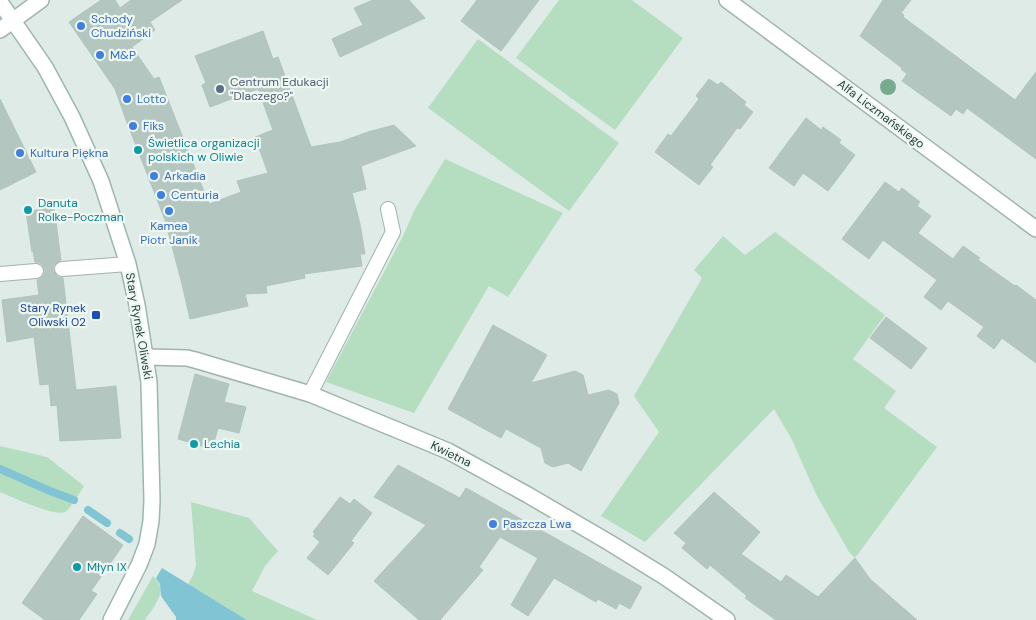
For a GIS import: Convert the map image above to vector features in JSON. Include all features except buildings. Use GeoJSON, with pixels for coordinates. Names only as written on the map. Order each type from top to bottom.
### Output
{"type":"FeatureCollection","features":[{"type":"Feature","properties":{"kind":"street"},"geometry":{"type":"LineString","coordinates":[[0,30],[41,0]]}},
{"type":"Feature","properties":{"kind":"street","name":"Alfa Liczmańskiego"},"geometry":{"type":"LineString","coordinates":[[727,0],[1036,229]]}},
{"type":"Feature","properties":{"kind":"street","name":"Stary Rynek Oliwski"},"geometry":{"type":"LineString","coordinates":[[0,2],[45,67],[72,117],[101,181],[128,264],[138,305],[149,382],[151,522],[147,544],[139,565],[111,620]]}},
{"type":"Feature","properties":{"kind":"street","name":"Kwietna"},"geometry":{"type":"LineString","coordinates":[[146,357],[187,358],[310,394],[448,451],[610,543],[727,620]]}},
{"type":"Feature","properties":{"kind":"lane"},"geometry":{"type":"LineString","coordinates":[[310,394],[393,232],[388,209]]}},
{"type":"Feature","properties":{"kind":"lane"},"geometry":{"type":"LineString","coordinates":[[62,269],[128,264]]}},
{"type":"Feature","properties":{"kind":"lane"},"geometry":{"type":"LineString","coordinates":[[0,274],[36,271]]}},
{"type":"Feature","properties":{"kind":"green space"},"geometry":{"type":"Polygon","coordinates":[[[559,0],[632,0],[683,38],[615,130],[516,58],[559,0]]]}},
{"type":"Feature","properties":{"kind":"green space"},"geometry":{"type":"Polygon","coordinates":[[[478,39],[619,143],[569,211],[428,108],[478,39]]]}},
{"type":"Feature","properties":{"kind":"green space"},"geometry":{"type":"Polygon","coordinates":[[[445,159],[563,213],[508,297],[489,286],[414,413],[326,382],[403,236],[415,209],[445,159]]]}},
{"type":"Feature","properties":{"kind":"green space"},"geometry":{"type":"Polygon","coordinates":[[[775,232],[885,315],[853,359],[896,391],[884,408],[937,447],[855,558],[849,552],[816,494],[792,440],[774,409],[645,542],[601,516],[659,432],[634,396],[702,278],[694,270],[723,236],[745,255],[775,232]]]}},
{"type":"Feature","properties":{"kind":"green space"},"geometry":{"type":"Polygon","coordinates":[[[0,446],[47,457],[84,486],[73,504],[65,512],[52,512],[0,492],[0,446]]]}},
{"type":"Feature","properties":{"kind":"green space"},"geometry":{"type":"Polygon","coordinates":[[[191,502],[249,518],[278,551],[265,566],[252,591],[317,620],[247,620],[188,584],[196,565],[191,502]]]}},
{"type":"Feature","properties":{"kind":"green space"},"geometry":{"type":"Polygon","coordinates":[[[153,576],[158,581],[160,587],[159,598],[156,604],[145,620],[128,620],[153,576]]]}},
{"type":"Feature","properties":{"kind":"water"},"geometry":{"type":"Polygon","coordinates":[[[162,568],[247,620],[176,620],[176,617],[161,596],[160,584],[156,578],[162,568]]]}},
{"type":"Feature","properties":{"kind":"waterway"},"geometry":{"type":"LineString","coordinates":[[0,469],[74,500]]}},
{"type":"Feature","properties":{"kind":"waterway"},"geometry":{"type":"LineString","coordinates":[[88,510],[107,523]]}},
{"type":"Feature","properties":{"kind":"waterway"},"geometry":{"type":"LineString","coordinates":[[120,533],[129,539]]}},
{"type":"Feature","properties":{"kind":"place","name":"Schody Chudziński"},"geometry":{"type":"Point","coordinates":[81,26]}},
{"type":"Feature","properties":{"kind":"place","name":"M&P"},"geometry":{"type":"Point","coordinates":[100,55]}},
{"type":"Feature","properties":{"kind":"place","name":"Centrum Edukacji \"Dlaczego?\""},"geometry":{"type":"Point","coordinates":[220,89]}},
{"type":"Feature","properties":{"kind":"place","name":"Lotto"},"geometry":{"type":"Point","coordinates":[127,99]}},
{"type":"Feature","properties":{"kind":"place","name":"Fiks"},"geometry":{"type":"Point","coordinates":[133,126]}},
{"type":"Feature","properties":{"kind":"place","name":"Świetlica organizacji polskich w Oliwie"},"geometry":{"type":"Point","coordinates":[138,150]}},
{"type":"Feature","properties":{"kind":"place","name":"Kultura Piękna"},"geometry":{"type":"Point","coordinates":[20,153]}},
{"type":"Feature","properties":{"kind":"place","name":"Arkadia"},"geometry":{"type":"Point","coordinates":[154,176]}},
{"type":"Feature","properties":{"kind":"place","name":"Centuria"},"geometry":{"type":"Point","coordinates":[161,195]}},
{"type":"Feature","properties":{"kind":"place","name":"Danuta Rolke-Poczman"},"geometry":{"type":"Point","coordinates":[28,210]}},
{"type":"Feature","properties":{"kind":"place","name":"Kamea Piotr Janik"},"geometry":{"type":"Point","coordinates":[169,211]}},
{"type":"Feature","properties":{"kind":"place","name":"Stary Rynek Oliwski 02"},"geometry":{"type":"Point","coordinates":[96,315]}},
{"type":"Feature","properties":{"kind":"place","name":"Lechia"},"geometry":{"type":"Point","coordinates":[194,444]}},
{"type":"Feature","properties":{"kind":"place","name":"Paszcza Lwa"},"geometry":{"type":"Point","coordinates":[493,524]}},
{"type":"Feature","properties":{"kind":"place","name":"Młyn IX"},"geometry":{"type":"Point","coordinates":[77,567]}}]}
